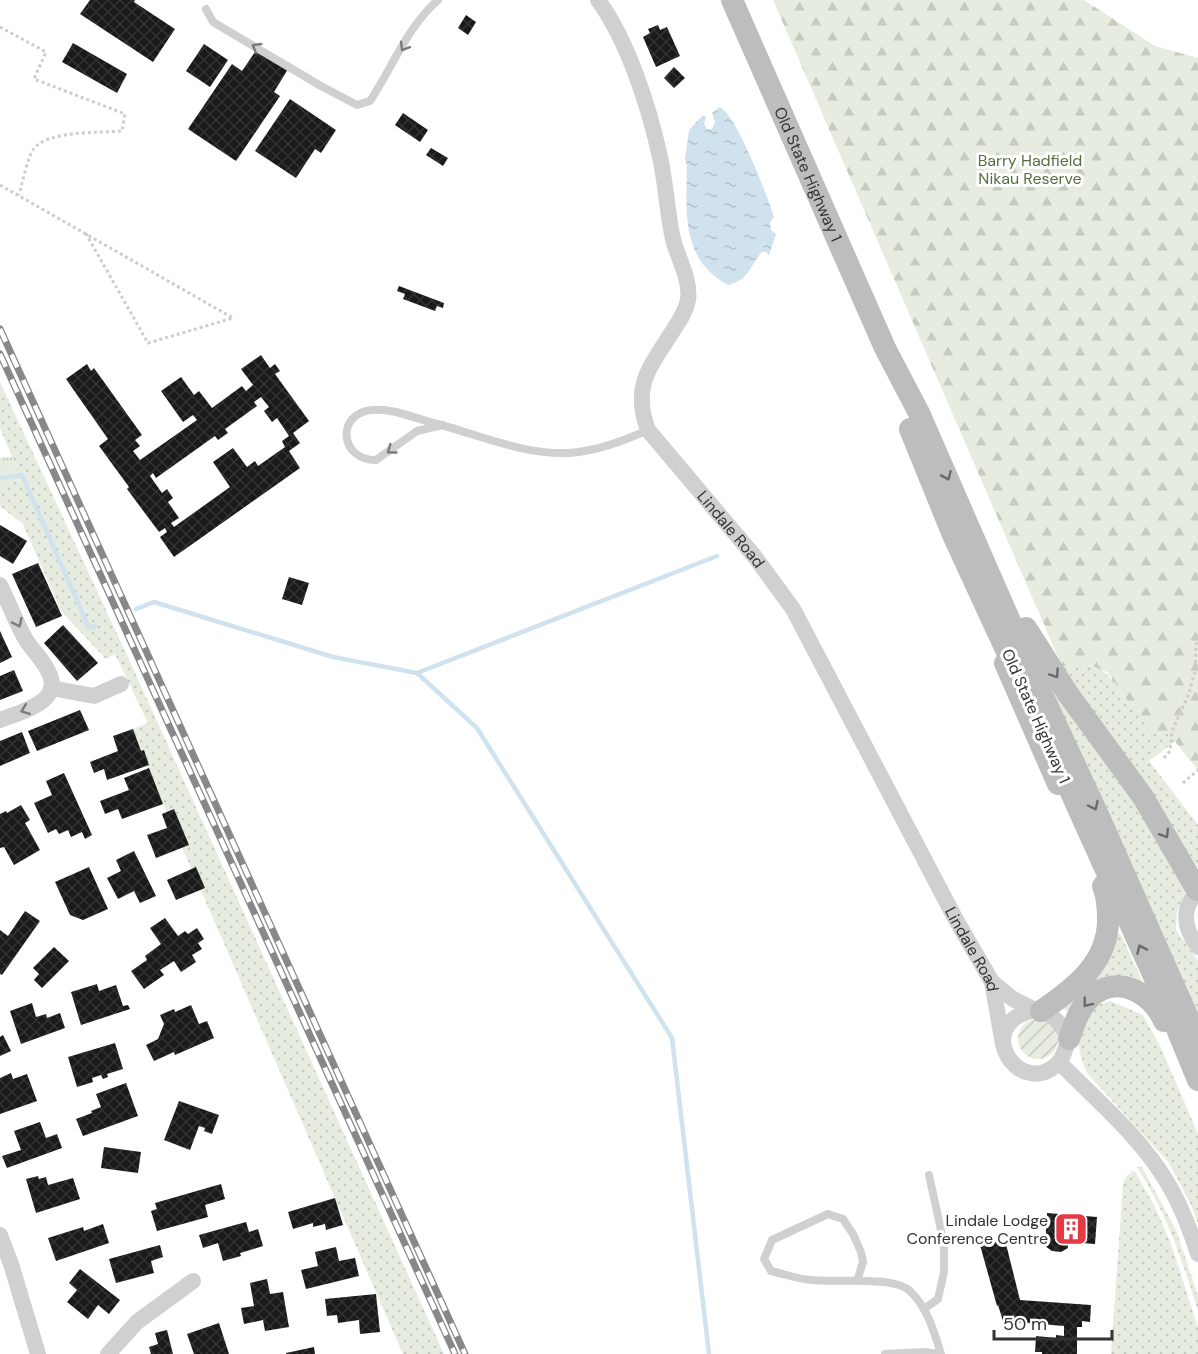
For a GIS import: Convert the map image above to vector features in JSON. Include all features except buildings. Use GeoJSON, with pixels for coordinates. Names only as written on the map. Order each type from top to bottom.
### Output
{"type":"FeatureCollection","features":[{"type":"Feature","properties":{"kind":"main road","name":"Old State Highway 1"},"geometry":{"type":"LineString","coordinates":[[732,0],[885,348],[919,413],[1040,690],[1198,1040]]}},
{"type":"Feature","properties":{"kind":"main road","name":"Old State Highway 1"},"geometry":{"type":"LineString","coordinates":[[885,348],[908,424],[969,570],[1170,1012],[1198,1080]]}},
{"type":"Feature","properties":{"kind":"main road"},"geometry":{"type":"LineString","coordinates":[[972,532],[1045,659],[1143,797],[1198,891]]}},
{"type":"Feature","properties":{"kind":"main road"},"geometry":{"type":"LineString","coordinates":[[969,570],[988,623],[1107,899],[1108,933],[1097,962],[1077,985],[1038,1010]]}},
{"type":"Feature","properties":{"kind":"main road"},"geometry":{"type":"LineString","coordinates":[[1070,1039],[1078,1015],[1089,999],[1099,991],[1111,986],[1124,986],[1141,993],[1162,1017],[1198,1100]]}},
{"type":"Feature","properties":{"kind":"street","name":"Lindale Road"},"geometry":{"type":"LineString","coordinates":[[598,0],[633,68],[650,118],[661,159],[674,242],[688,288],[687,302],[682,317],[643,383],[641,412],[648,430],[755,557],[793,609],[955,918],[992,982],[1003,1044]]}},
{"type":"Feature","properties":{"kind":"street"},"geometry":{"type":"LineString","coordinates":[[0,585],[26,640],[50,673],[51,688],[47,697],[39,704],[0,720]]}},
{"type":"Feature","properties":{"kind":"street"},"geometry":{"type":"LineString","coordinates":[[51,688],[94,696],[121,684]]}},
{"type":"Feature","properties":{"kind":"street"},"geometry":{"type":"LineString","coordinates":[[1198,891],[1190,899],[1185,915],[1190,936],[1198,947]]}},
{"type":"Feature","properties":{"kind":"street"},"geometry":{"type":"LineString","coordinates":[[992,982],[1013,999],[1038,1010],[1057,1020],[1070,1039],[1059,1062],[1046,1072],[1031,1073],[1017,1068],[1007,1057],[1003,1044],[1005,1031],[1012,1020],[1022,1013],[1038,1010]]}},
{"type":"Feature","properties":{"kind":"street"},"geometry":{"type":"LineString","coordinates":[[1059,1062],[1121,1124],[1155,1163],[1179,1204],[1198,1254]]}},
{"type":"Feature","properties":{"kind":"street"},"geometry":{"type":"LineString","coordinates":[[0,1235],[6,1266],[38,1354]]}},
{"type":"Feature","properties":{"kind":"street"},"geometry":{"type":"LineString","coordinates":[[108,1354],[137,1322],[193,1281]]}},
{"type":"Feature","properties":{"kind":"lane"},"geometry":{"type":"LineString","coordinates":[[206,9],[213,22],[357,105],[370,101],[417,25],[438,0]]}},
{"type":"Feature","properties":{"kind":"lane"},"geometry":{"type":"LineString","coordinates":[[443,425],[417,431],[376,460],[357,455],[345,439],[346,429],[351,422],[360,414],[370,410],[400,414],[443,425],[526,449],[568,453],[605,447],[648,430]]}},
{"type":"Feature","properties":{"kind":"lane"},"geometry":{"type":"LineString","coordinates":[[924,1309],[938,1299],[944,1272],[944,1244],[929,1176]]}},
{"type":"Feature","properties":{"kind":"lane"},"geometry":{"type":"LineString","coordinates":[[857,1281],[863,1262],[857,1243],[843,1219],[828,1214],[772,1240],[764,1259],[771,1271],[810,1280],[896,1282],[910,1290],[931,1321],[940,1354],[924,1352],[885,1354]]}},
{"type":"Feature","properties":{"kind":"path"},"geometry":{"type":"LineString","coordinates":[[0,27],[46,52],[34,79],[125,114],[122,131],[58,136],[44,140],[32,150],[19,195]]}},
{"type":"Feature","properties":{"kind":"path"},"geometry":{"type":"LineString","coordinates":[[0,185],[85,232],[233,318],[148,343],[85,232]]}},
{"type":"Feature","properties":{"kind":"path"},"geometry":{"type":"LineString","coordinates":[[1164,758],[1170,751],[1172,731],[1188,696],[1195,672],[1198,642]]}},
{"type":"Feature","properties":{"kind":"path"},"geometry":{"type":"LineString","coordinates":[[1182,783],[1198,770]]}},
{"type":"Feature","properties":{"kind":"green space","name":"Barry Hadfield Nikau Reserve"},"geometry":{"type":"Polygon","coordinates":[[[773,0],[1084,0],[1155,46],[1198,58],[1198,770],[1168,733],[1149,730],[1107,672],[1090,665],[1062,666],[773,0]]]}},
{"type":"Feature","properties":{"kind":"green space"},"geometry":{"type":"Polygon","coordinates":[[[0,382],[126,653],[444,1354],[403,1354],[131,730],[148,723],[115,654],[106,659],[61,611],[23,524],[0,506],[0,484],[19,481],[0,428],[0,382]]]}},
{"type":"Feature","properties":{"kind":"green space"},"geometry":{"type":"Polygon","coordinates":[[[12,457],[19,481],[0,484],[0,458],[12,457]]]}},
{"type":"Feature","properties":{"kind":"green space"},"geometry":{"type":"Polygon","coordinates":[[[1085,664],[1101,669],[1175,741],[1149,761],[1198,825],[1198,867],[1190,862],[1062,666],[1085,664]]]}},
{"type":"Feature","properties":{"kind":"green space"},"geometry":{"type":"Polygon","coordinates":[[[1046,678],[1141,804],[1187,887],[1177,912],[1176,930],[1198,961],[1198,1017],[1046,678]]]}},
{"type":"Feature","properties":{"kind":"green space"},"geometry":{"type":"Polygon","coordinates":[[[1120,933],[1144,985],[1068,1012],[1063,1008],[1120,933]]]}},
{"type":"Feature","properties":{"kind":"green space"},"geometry":{"type":"Polygon","coordinates":[[[1110,1001],[1143,1015],[1161,1048],[1198,1134],[1198,1224],[1191,1205],[1169,1163],[1087,1073],[1079,1048],[1081,1023],[1091,1008],[1110,1001]]]}},
{"type":"Feature","properties":{"kind":"green space"},"geometry":{"type":"Polygon","coordinates":[[[1038,1019],[1052,1025],[1058,1039],[1052,1053],[1038,1059],[1024,1053],[1018,1039],[1024,1025],[1038,1019]]]}},
{"type":"Feature","properties":{"kind":"green space"},"geometry":{"type":"Polygon","coordinates":[[[1138,1166],[1142,1167],[1176,1230],[1198,1296],[1198,1311],[1173,1237],[1138,1166]]]}},
{"type":"Feature","properties":{"kind":"green space"},"geometry":{"type":"Polygon","coordinates":[[[1134,1170],[1155,1207],[1171,1244],[1198,1327],[1198,1354],[1111,1354],[1123,1184],[1126,1177],[1134,1170]]]}},
{"type":"Feature","properties":{"kind":"water"},"geometry":{"type":"Polygon","coordinates":[[[720,107],[735,125],[751,157],[774,217],[770,222],[771,230],[776,234],[769,255],[762,252],[741,280],[728,285],[713,275],[694,248],[687,217],[686,200],[687,166],[685,159],[689,130],[703,115],[706,117],[704,124],[707,129],[712,129],[715,122],[712,113],[720,107]]]}},
{"type":"Feature","properties":{"kind":"waterway"},"geometry":{"type":"LineString","coordinates":[[0,478],[22,475],[89,628],[95,626]]}},
{"type":"Feature","properties":{"kind":"waterway"},"geometry":{"type":"LineString","coordinates":[[417,673],[717,556]]}},
{"type":"Feature","properties":{"kind":"waterway"},"geometry":{"type":"LineString","coordinates":[[136,609],[154,602],[333,657],[417,673],[477,728],[672,1038],[709,1354]]}},
{"type":"Feature","properties":{"kind":"railway"},"geometry":{"type":"LineString","coordinates":[[0,329],[465,1354]]}},
{"type":"Feature","properties":{"kind":"railway"},"geometry":{"type":"LineString","coordinates":[[0,354],[455,1354]]}},
{"type":"Feature","properties":{"kind":"place","name":"Lindale Lodge Conference Centre"},"geometry":{"type":"Point","coordinates":[1071,1229]}}]}
